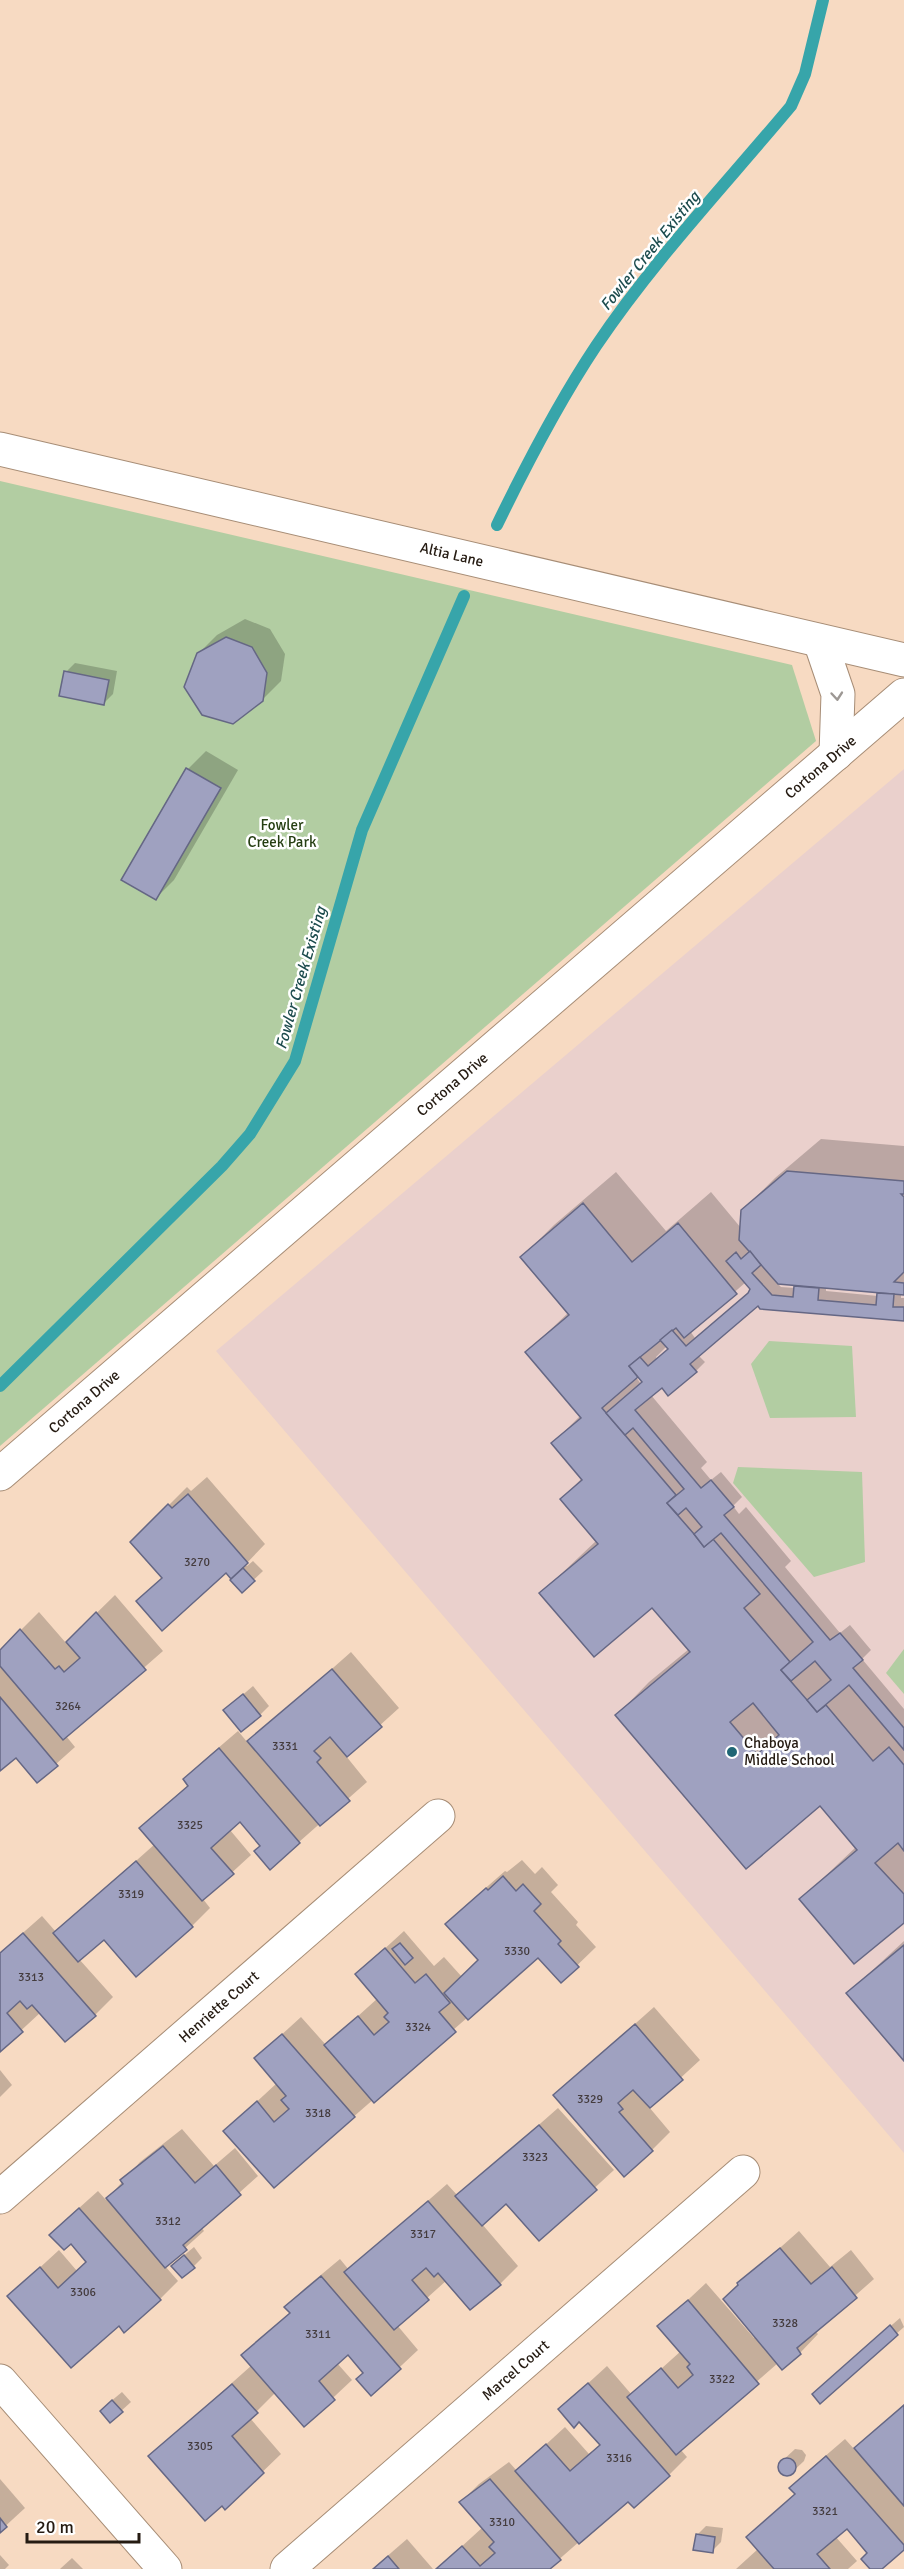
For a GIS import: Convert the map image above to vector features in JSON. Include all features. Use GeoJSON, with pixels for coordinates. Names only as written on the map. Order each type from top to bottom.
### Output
{"type":"FeatureCollection","features":[{"type":"Feature","properties":{"kind":"street","name":"Altia Lane"},"geometry":{"type":"LineString","coordinates":[[0,449],[904,660]]}},
{"type":"Feature","properties":{"kind":"street"},"geometry":{"type":"LineString","coordinates":[[820,641],[838,694],[836,754]]}},
{"type":"Feature","properties":{"kind":"street","name":"Cortona Drive"},"geometry":{"type":"LineString","coordinates":[[0,1474],[904,695]]}},
{"type":"Feature","properties":{"kind":"street","name":"Henriette Court"},"geometry":{"type":"LineString","coordinates":[[0,2197],[438,1816]]}},
{"type":"Feature","properties":{"kind":"street","name":"Marcel Court"},"geometry":{"type":"LineString","coordinates":[[287,2569],[743,2172]]}},
{"type":"Feature","properties":{"kind":"street"},"geometry":{"type":"LineString","coordinates":[[0,2381],[165,2569]]}},
{"type":"Feature","properties":{"kind":"shaded area","name":"Chaboya Middle School"},"geometry":{"type":"Polygon","coordinates":[[[904,769],[904,2153],[216,1351],[904,769]]]}},
{"type":"Feature","properties":{"kind":"green space","name":"Fowler Creek Park"},"geometry":{"type":"Polygon","coordinates":[[[0,481],[792,665],[816,741],[0,1446],[0,481]]]}},
{"type":"Feature","properties":{"kind":"green space"},"geometry":{"type":"Polygon","coordinates":[[[769,1341],[852,1346],[856,1417],[770,1418],[751,1364],[769,1341]]]}},
{"type":"Feature","properties":{"kind":"green space"},"geometry":{"type":"Polygon","coordinates":[[[738,1467],[862,1472],[865,1562],[814,1577],[733,1483],[738,1467]]]}},
{"type":"Feature","properties":{"kind":"green space"},"geometry":{"type":"Polygon","coordinates":[[[904,1649],[904,1694],[886,1673],[904,1649]]]}},
{"type":"Feature","properties":{"kind":"building"},"geometry":{"type":"Polygon","coordinates":[[[226,637],[252,647],[267,673],[263,701],[233,724],[202,715],[184,687],[197,653],[226,637]]]}},
{"type":"Feature","properties":{"kind":"building"},"geometry":{"type":"Polygon","coordinates":[[[64,671],[109,680],[104,705],[59,696],[64,671]]]}},
{"type":"Feature","properties":{"kind":"building"},"geometry":{"type":"Polygon","coordinates":[[[186,768],[221,788],[156,900],[121,880],[186,768]]]}},
{"type":"Feature","properties":{"kind":"building"},"geometry":{"type":"Polygon","coordinates":[[[787,1171],[904,1181],[904,1194],[901,1194],[904,1197],[904,1272],[894,1282],[904,1283],[904,1295],[778,1284],[739,1240],[741,1210],[787,1171]]]}},
{"type":"Feature","properties":{"kind":"building"},"geometry":{"type":"Polygon","coordinates":[[[583,1203],[632,1262],[678,1223],[737,1294],[684,1338],[676,1328],[629,1366],[638,1377],[602,1408],[676,1495],[667,1503],[704,1547],[713,1539],[760,1594],[744,1608],[790,1662],[781,1670],[817,1712],[826,1705],[873,1761],[889,1747],[904,1765],[904,1851],[898,1843],[875,1863],[904,1894],[904,1923],[854,1964],[799,1899],[857,1850],[820,1806],[746,1869],[615,1715],[690,1652],[652,1608],[594,1657],[539,1593],[598,1544],[560,1499],[582,1480],[551,1443],[581,1418],[525,1352],[569,1315],[520,1257],[583,1203]],[[753,1703],[730,1722],[757,1754],[779,1735],[753,1703]]]}},
{"type":"Feature","properties":{"kind":"building"},"geometry":{"type":"Polygon","coordinates":[[[750,1251],[761,1265],[752,1273],[772,1295],[793,1297],[794,1286],[819,1288],[818,1300],[876,1305],[877,1293],[894,1294],[893,1307],[904,1307],[904,1321],[760,1309],[758,1306],[690,1364],[697,1372],[668,1396],[662,1388],[635,1410],[701,1488],[711,1480],[734,1507],[724,1515],[830,1640],[840,1633],[863,1660],[853,1668],[904,1728],[904,1750],[849,1685],[817,1712],[807,1700],[831,1680],[815,1661],[791,1681],[781,1670],[813,1642],[721,1533],[704,1547],[694,1534],[702,1527],[686,1508],[678,1515],[667,1503],[684,1489],[633,1428],[625,1435],[606,1413],[642,1382],[629,1366],[640,1357],[648,1366],[668,1349],[660,1340],[672,1330],[686,1346],[748,1293],[750,1289],[726,1261],[736,1252],[741,1259],[750,1251]]]}},
{"type":"Feature","properties":{"kind":"building"},"geometry":{"type":"Polygon","coordinates":[[[188,1494],[248,1563],[231,1579],[226,1573],[162,1631],[136,1601],[162,1578],[130,1542],[168,1504],[172,1508],[188,1494]]]}},
{"type":"Feature","properties":{"kind":"building"},"geometry":{"type":"Polygon","coordinates":[[[243,1568],[255,1581],[242,1593],[230,1580],[243,1568]]]}},
{"type":"Feature","properties":{"kind":"building"},"geometry":{"type":"Polygon","coordinates":[[[96,1612],[146,1670],[63,1740],[0,1666],[0,1650],[20,1629],[55,1669],[59,1666],[64,1672],[80,1658],[66,1642],[96,1612]]]}},
{"type":"Feature","properties":{"kind":"building"},"geometry":{"type":"Polygon","coordinates":[[[332,1669],[382,1727],[347,1757],[330,1737],[314,1751],[321,1758],[317,1762],[350,1801],[320,1826],[247,1741],[332,1669]]]}},
{"type":"Feature","properties":{"kind":"building"},"geometry":{"type":"Polygon","coordinates":[[[243,1694],[261,1716],[241,1732],[223,1710],[243,1694]]]}},
{"type":"Feature","properties":{"kind":"building"},"geometry":{"type":"Polygon","coordinates":[[[0,1697],[58,1766],[37,1783],[16,1758],[0,1771],[0,1697]]]}},
{"type":"Feature","properties":{"kind":"building"},"geometry":{"type":"Polygon","coordinates":[[[219,1748],[300,1843],[270,1870],[254,1851],[260,1846],[240,1822],[211,1848],[234,1874],[202,1901],[139,1828],[188,1786],[183,1779],[219,1748]]]}},
{"type":"Feature","properties":{"kind":"building"},"geometry":{"type":"Polygon","coordinates":[[[136,1861],[193,1927],[136,1977],[104,1940],[78,1962],[53,1933],[136,1861]]]}},
{"type":"Feature","properties":{"kind":"building"},"geometry":{"type":"Polygon","coordinates":[[[503,1876],[516,1891],[523,1884],[541,1904],[534,1911],[561,1941],[558,1944],[579,1967],[561,1983],[538,1958],[468,2020],[444,1993],[478,1960],[445,1924],[503,1876]]]}},
{"type":"Feature","properties":{"kind":"building"},"geometry":{"type":"Polygon","coordinates":[[[23,1933],[96,2016],[65,2042],[32,2005],[27,2009],[20,2001],[7,2013],[23,2032],[0,2052],[0,1953],[23,1933]]]}},
{"type":"Feature","properties":{"kind":"building"},"geometry":{"type":"Polygon","coordinates":[[[400,1943],[413,1958],[405,1965],[392,1949],[400,1943]]]}},
{"type":"Feature","properties":{"kind":"building"},"geometry":{"type":"Polygon","coordinates":[[[904,1945],[904,2061],[846,1993],[904,1945]]]}},
{"type":"Feature","properties":{"kind":"building"},"geometry":{"type":"Polygon","coordinates":[[[385,1948],[415,1983],[426,1974],[450,2003],[439,2012],[456,2032],[374,2103],[324,2045],[358,2016],[374,2035],[389,2022],[384,2017],[388,2013],[355,1974],[385,1948]]]}},
{"type":"Feature","properties":{"kind":"building"},"geometry":{"type":"Polygon","coordinates":[[[635,2024],[683,2080],[650,2108],[633,2090],[618,2103],[623,2109],[619,2112],[653,2151],[624,2177],[553,2095],[635,2024]]]}},
{"type":"Feature","properties":{"kind":"building"},"geometry":{"type":"Polygon","coordinates":[[[282,2034],[355,2117],[274,2188],[223,2131],[257,2101],[274,2122],[289,2109],[281,2100],[286,2096],[254,2058],[282,2034]]]}},
{"type":"Feature","properties":{"kind":"building"},"geometry":{"type":"Polygon","coordinates":[[[539,2125],[597,2190],[539,2241],[506,2204],[482,2226],[455,2196],[539,2125]]]}},
{"type":"Feature","properties":{"kind":"building"},"geometry":{"type":"Polygon","coordinates":[[[163,2146],[195,2183],[216,2165],[241,2195],[183,2245],[187,2250],[165,2268],[106,2198],[123,2184],[120,2180],[163,2146]]]}},
{"type":"Feature","properties":{"kind":"building"},"geometry":{"type":"Polygon","coordinates":[[[428,2201],[501,2285],[470,2310],[438,2273],[434,2277],[426,2268],[412,2280],[429,2300],[394,2330],[344,2272],[428,2201]]]}},
{"type":"Feature","properties":{"kind":"building"},"geometry":{"type":"Polygon","coordinates":[[[79,2208],[161,2300],[124,2333],[119,2326],[71,2368],[7,2296],[40,2267],[58,2288],[86,2262],[71,2244],[64,2250],[49,2235],[79,2208]]]}},
{"type":"Feature","properties":{"kind":"building"},"geometry":{"type":"Polygon","coordinates":[[[780,2248],[811,2284],[832,2267],[857,2298],[797,2348],[801,2354],[782,2370],[723,2299],[738,2285],[737,2283],[780,2248]]]}},
{"type":"Feature","properties":{"kind":"building"},"geometry":{"type":"Polygon","coordinates":[[[184,2255],[195,2268],[182,2278],[171,2266],[184,2255]]]}},
{"type":"Feature","properties":{"kind":"building"},"geometry":{"type":"Polygon","coordinates":[[[321,2276],[401,2369],[371,2396],[356,2379],[363,2373],[348,2355],[319,2381],[335,2400],[304,2427],[241,2355],[290,2313],[284,2307],[321,2276]]]}},
{"type":"Feature","properties":{"kind":"building"},"geometry":{"type":"Polygon","coordinates":[[[688,2300],[759,2384],[676,2455],[627,2397],[661,2368],[678,2388],[693,2375],[687,2367],[690,2364],[657,2326],[688,2300]]]}},
{"type":"Feature","properties":{"kind":"building"},"geometry":{"type":"Polygon","coordinates":[[[890,2325],[898,2335],[820,2404],[812,2394],[890,2325]]]}},
{"type":"Feature","properties":{"kind":"building"},"geometry":{"type":"Polygon","coordinates":[[[588,2383],[670,2476],[634,2508],[628,2502],[579,2544],[515,2471],[546,2444],[570,2471],[600,2445],[579,2422],[574,2428],[558,2409],[588,2383]]]}},
{"type":"Feature","properties":{"kind":"building"},"geometry":{"type":"Polygon","coordinates":[[[232,2384],[258,2413],[232,2436],[264,2473],[225,2510],[222,2506],[205,2521],[148,2456],[232,2384]]]}},
{"type":"Feature","properties":{"kind":"building"},"geometry":{"type":"Polygon","coordinates":[[[112,2400],[123,2412],[110,2423],[100,2411],[112,2400]]]}},
{"type":"Feature","properties":{"kind":"building"},"geometry":{"type":"Polygon","coordinates":[[[904,2405],[904,2506],[854,2448],[904,2405]]]}},
{"type":"Feature","properties":{"kind":"building"},"geometry":{"type":"Polygon","coordinates":[[[826,2456],[904,2545],[904,2550],[882,2569],[870,2569],[861,2559],[867,2553],[847,2529],[817,2554],[830,2569],[774,2569],[746,2537],[795,2494],[789,2488],[826,2456]]]}},
{"type":"Feature","properties":{"kind":"building"},"geometry":{"type":"Polygon","coordinates":[[[783,2458],[791,2458],[796,2463],[794,2474],[783,2476],[778,2471],[778,2463],[783,2458]]]}},
{"type":"Feature","properties":{"kind":"building"},"geometry":{"type":"Polygon","coordinates":[[[490,2479],[561,2560],[550,2569],[436,2569],[462,2546],[480,2566],[495,2553],[489,2547],[494,2542],[459,2502],[490,2479]]]}},
{"type":"Feature","properties":{"kind":"building"},"geometry":{"type":"Polygon","coordinates":[[[0,2518],[7,2527],[0,2533],[0,2518]]]}},
{"type":"Feature","properties":{"kind":"building"},"geometry":{"type":"Polygon","coordinates":[[[696,2534],[715,2537],[713,2553],[693,2550],[696,2534]]]}},
{"type":"Feature","properties":{"kind":"building"},"geometry":{"type":"Polygon","coordinates":[[[388,2556],[399,2569],[373,2569],[388,2556]]]}},
{"type":"Feature","properties":{"kind":"waterway","name":"Fowler Creek Existing"},"geometry":{"type":"LineString","coordinates":[[497,525],[531,456],[596,346],[665,254],[791,106],[805,74],[823,0]]}},
{"type":"Feature","properties":{"kind":"waterway","name":"Fowler Creek Existing"},"geometry":{"type":"LineString","coordinates":[[0,1386],[222,1166],[250,1134],[295,1061],[362,830],[464,596]]}},
{"type":"Feature","properties":{"kind":"place","name":"Chaboya Middle School"},"geometry":{"type":"Point","coordinates":[732,1752]}}]}
